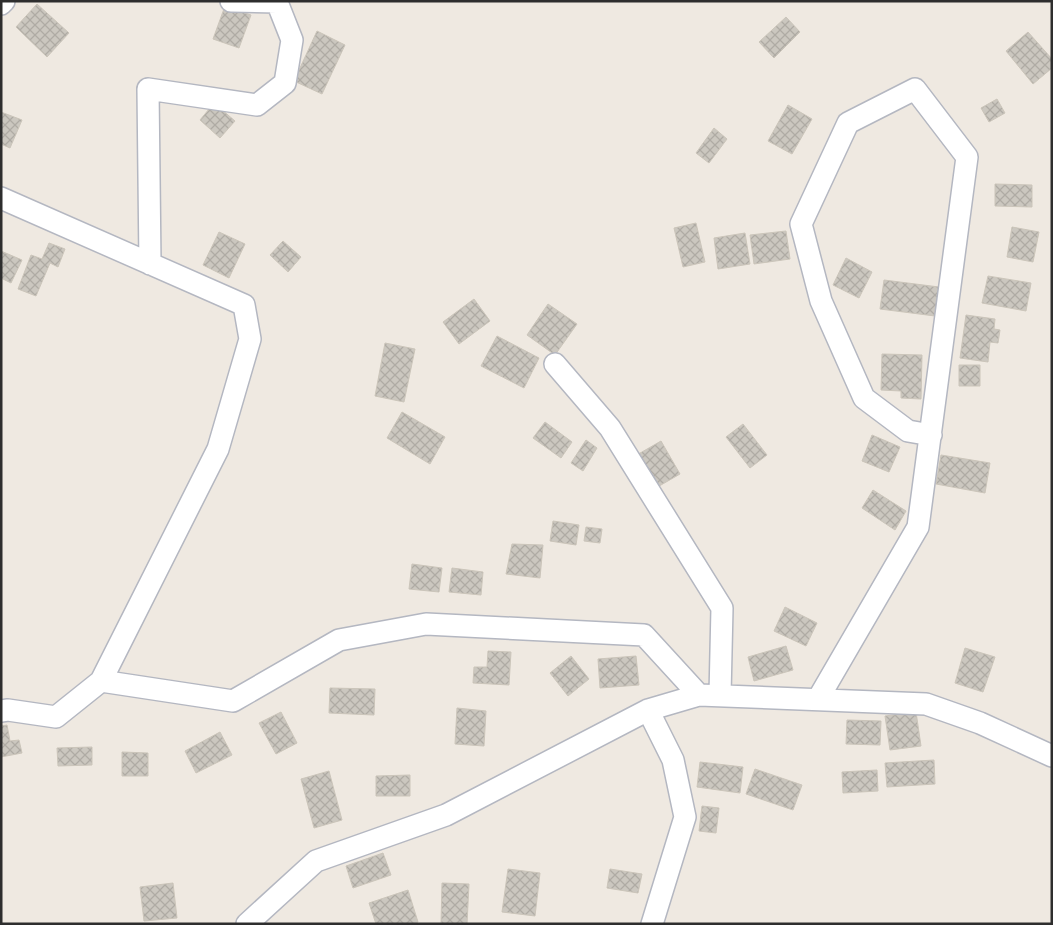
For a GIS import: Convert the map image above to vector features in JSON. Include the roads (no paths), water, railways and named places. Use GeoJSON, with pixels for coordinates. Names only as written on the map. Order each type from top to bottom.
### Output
{"type":"FeatureCollection","features":[{"type":"Feature","properties":{"kind":"street"},"geometry":{"type":"LineString","coordinates":[[150,264],[148,89],[257,104],[285,83],[292,40],[277,2],[231,1]]}},
{"type":"Feature","properties":{"kind":"street"},"geometry":{"type":"LineString","coordinates":[[818,699],[918,527],[931,435],[967,158],[915,89],[848,123],[801,224],[821,301],[864,398],[908,431],[931,435]]}},
{"type":"Feature","properties":{"kind":"street"},"geometry":{"type":"LineString","coordinates":[[1,198],[244,305],[250,339],[218,449],[101,681],[56,717],[8,710],[1,711]]}},
{"type":"Feature","properties":{"kind":"street"},"geometry":{"type":"LineString","coordinates":[[555,364],[610,428],[722,608],[710,695]]}},
{"type":"Feature","properties":{"kind":"street"},"geometry":{"type":"LineString","coordinates":[[101,681],[233,701],[339,640],[426,624],[644,635],[710,695]]}},
{"type":"Feature","properties":{"kind":"street"},"geometry":{"type":"LineString","coordinates":[[247,924],[316,861],[446,815],[648,710],[710,695],[926,704],[980,723],[1052,756]]}},
{"type":"Feature","properties":{"kind":"street"},"geometry":{"type":"LineString","coordinates":[[648,710],[673,760],[685,818],[652,924]]}}]}
